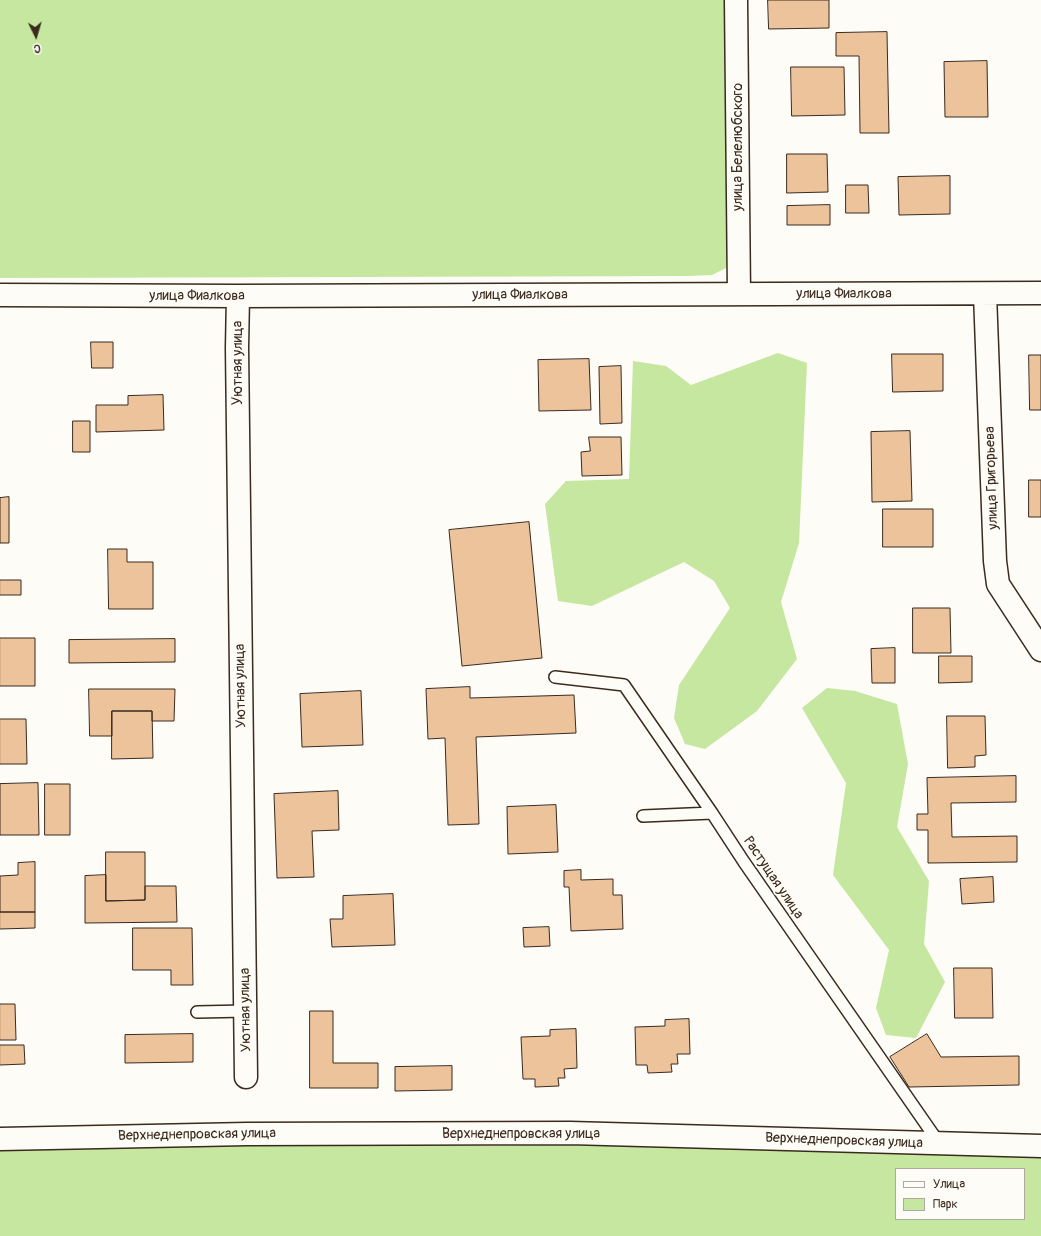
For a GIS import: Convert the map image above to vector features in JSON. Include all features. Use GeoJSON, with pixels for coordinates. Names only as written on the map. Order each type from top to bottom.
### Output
{"type":"FeatureCollection","features":[{"type":"Feature","properties":{"kind":"street","name":"улица Белелюбского"},"geometry":{"type":"LineString","coordinates":[[736,0],[739,294]]}},
{"type":"Feature","properties":{"kind":"street","name":"улица Фиалкова"},"geometry":{"type":"LineString","coordinates":[[0,294],[238,296],[1041,293]]}},
{"type":"Feature","properties":{"kind":"street","name":"улица Григорьева"},"geometry":{"type":"LineString","coordinates":[[985,294],[994,561],[998,584],[1041,650]]}},
{"type":"Feature","properties":{"kind":"street","name":"Уютная улица"},"geometry":{"type":"LineString","coordinates":[[238,296],[237,348],[246,1077]]}},
{"type":"Feature","properties":{"kind":"street","name":"Верхнеднепровская улица"},"geometry":{"type":"LineString","coordinates":[[0,1139],[247,1134],[570,1133],[1041,1146]]}},
{"type":"Feature","properties":{"kind":"lane","name":"Растущая улица"},"geometry":{"type":"LineString","coordinates":[[556,677],[624,685],[744,862],[939,1143]]}},
{"type":"Feature","properties":{"kind":"lane"},"geometry":{"type":"LineString","coordinates":[[643,816],[712,813]]}},
{"type":"Feature","properties":{"kind":"lane"},"geometry":{"type":"LineString","coordinates":[[197,1012],[246,1011]]}},
{"type":"Feature","properties":{"kind":"green space"},"geometry":{"type":"Polygon","coordinates":[[[0,0],[728,0],[730,254],[726,268],[712,275],[689,276],[0,278],[0,0]]]}},
{"type":"Feature","properties":{"kind":"green space"},"geometry":{"type":"Polygon","coordinates":[[[778,353],[807,363],[799,543],[781,602],[797,659],[757,711],[705,749],[685,744],[674,718],[679,685],[730,608],[714,581],[684,562],[592,606],[558,601],[545,504],[566,481],[629,479],[633,361],[666,366],[691,385],[778,353]]]}},
{"type":"Feature","properties":{"kind":"green space"},"geometry":{"type":"Polygon","coordinates":[[[827,688],[855,691],[897,704],[908,764],[897,827],[929,881],[924,944],[945,982],[916,1038],[886,1035],[876,1008],[889,950],[833,875],[846,783],[802,708],[827,688]]]}},
{"type":"Feature","properties":{"kind":"green space"},"geometry":{"type":"Polygon","coordinates":[[[252,1141],[396,1146],[769,1145],[1041,1157],[1041,1236],[0,1236],[0,1145],[252,1141]]]}},
{"type":"Feature","properties":{"kind":"building"},"geometry":{"type":"Polygon","coordinates":[[[768,0],[829,0],[829,28],[769,29],[768,0]]]}},
{"type":"Feature","properties":{"kind":"building"},"geometry":{"type":"Polygon","coordinates":[[[887,32],[889,133],[860,133],[859,56],[836,56],[836,33],[887,32]]]}},
{"type":"Feature","properties":{"kind":"building"},"geometry":{"type":"Polygon","coordinates":[[[987,61],[988,117],[945,117],[944,62],[987,61]]]}},
{"type":"Feature","properties":{"kind":"building"},"geometry":{"type":"Polygon","coordinates":[[[791,67],[844,67],[845,115],[792,116],[791,67]]]}},
{"type":"Feature","properties":{"kind":"building"},"geometry":{"type":"Polygon","coordinates":[[[787,154],[827,154],[828,192],[787,193],[787,154]]]}},
{"type":"Feature","properties":{"kind":"building"},"geometry":{"type":"Polygon","coordinates":[[[950,176],[950,214],[899,215],[898,177],[950,176]]]}},
{"type":"Feature","properties":{"kind":"building"},"geometry":{"type":"Polygon","coordinates":[[[846,185],[868,185],[869,213],[846,213],[846,185]]]}},
{"type":"Feature","properties":{"kind":"building"},"geometry":{"type":"Polygon","coordinates":[[[830,205],[830,225],[787,225],[787,206],[830,205]]]}},
{"type":"Feature","properties":{"kind":"building"},"geometry":{"type":"Polygon","coordinates":[[[91,342],[113,342],[113,368],[92,368],[91,342]]]}},
{"type":"Feature","properties":{"kind":"building"},"geometry":{"type":"Polygon","coordinates":[[[892,354],[943,354],[943,391],[893,392],[892,354]]]}},
{"type":"Feature","properties":{"kind":"building"},"geometry":{"type":"Polygon","coordinates":[[[1029,355],[1041,355],[1041,410],[1030,410],[1029,355]]]}},
{"type":"Feature","properties":{"kind":"building"},"geometry":{"type":"Polygon","coordinates":[[[589,359],[591,410],[539,411],[538,360],[589,359]]]}},
{"type":"Feature","properties":{"kind":"building"},"geometry":{"type":"Polygon","coordinates":[[[621,366],[622,423],[600,424],[599,367],[621,366]]]}},
{"type":"Feature","properties":{"kind":"building"},"geometry":{"type":"Polygon","coordinates":[[[163,395],[164,430],[96,432],[96,405],[128,405],[128,396],[163,395]]]}},
{"type":"Feature","properties":{"kind":"building"},"geometry":{"type":"Polygon","coordinates":[[[73,421],[90,421],[90,452],[73,452],[73,421]]]}},
{"type":"Feature","properties":{"kind":"building"},"geometry":{"type":"Polygon","coordinates":[[[910,431],[912,501],[872,502],[871,432],[910,431]]]}},
{"type":"Feature","properties":{"kind":"building"},"geometry":{"type":"Polygon","coordinates":[[[589,437],[621,437],[622,475],[582,476],[581,452],[590,451],[589,437]]]}},
{"type":"Feature","properties":{"kind":"building"},"geometry":{"type":"Polygon","coordinates":[[[1029,480],[1041,480],[1041,517],[1029,517],[1029,480]]]}},
{"type":"Feature","properties":{"kind":"building"},"geometry":{"type":"Polygon","coordinates":[[[9,497],[9,543],[0,543],[0,498],[9,497]]]}},
{"type":"Feature","properties":{"kind":"building"},"geometry":{"type":"Polygon","coordinates":[[[883,509],[933,509],[933,547],[883,547],[883,509]]]}},
{"type":"Feature","properties":{"kind":"building"},"geometry":{"type":"Polygon","coordinates":[[[529,522],[542,658],[462,666],[449,530],[529,522]]]}},
{"type":"Feature","properties":{"kind":"building"},"geometry":{"type":"Polygon","coordinates":[[[108,549],[127,549],[127,562],[153,562],[153,609],[109,609],[108,549]]]}},
{"type":"Feature","properties":{"kind":"building"},"geometry":{"type":"Polygon","coordinates":[[[0,580],[21,580],[21,595],[0,595],[0,580]]]}},
{"type":"Feature","properties":{"kind":"building"},"geometry":{"type":"Polygon","coordinates":[[[913,608],[950,608],[951,653],[913,653],[913,608]]]}},
{"type":"Feature","properties":{"kind":"building"},"geometry":{"type":"Polygon","coordinates":[[[0,638],[35,638],[35,686],[0,686],[0,638]]]}},
{"type":"Feature","properties":{"kind":"building"},"geometry":{"type":"Polygon","coordinates":[[[175,639],[175,662],[69,663],[69,640],[175,639]]]}},
{"type":"Feature","properties":{"kind":"building"},"geometry":{"type":"Polygon","coordinates":[[[895,648],[895,683],[872,683],[871,649],[895,648]]]}},
{"type":"Feature","properties":{"kind":"building"},"geometry":{"type":"Polygon","coordinates":[[[939,656],[972,656],[972,682],[939,683],[939,656]]]}},
{"type":"Feature","properties":{"kind":"building"},"geometry":{"type":"Polygon","coordinates":[[[470,687],[470,698],[574,695],[576,733],[476,737],[479,824],[448,825],[445,738],[428,739],[426,689],[470,687]]]}},
{"type":"Feature","properties":{"kind":"building"},"geometry":{"type":"Polygon","coordinates":[[[89,689],[175,689],[174,721],[152,721],[152,711],[112,711],[112,736],[90,736],[89,689]]]}},
{"type":"Feature","properties":{"kind":"building"},"geometry":{"type":"Polygon","coordinates":[[[361,691],[363,745],[302,747],[300,694],[361,691]]]}},
{"type":"Feature","properties":{"kind":"building"},"geometry":{"type":"Polygon","coordinates":[[[112,711],[152,711],[153,758],[112,759],[112,711]]]}},
{"type":"Feature","properties":{"kind":"building"},"geometry":{"type":"Polygon","coordinates":[[[947,716],[985,716],[986,755],[975,756],[975,767],[948,768],[947,716]]]}},
{"type":"Feature","properties":{"kind":"building"},"geometry":{"type":"Polygon","coordinates":[[[0,719],[26,719],[27,764],[0,764],[0,719]]]}},
{"type":"Feature","properties":{"kind":"building"},"geometry":{"type":"Polygon","coordinates":[[[1016,776],[1016,802],[951,803],[952,837],[1017,836],[1017,862],[928,863],[928,830],[917,830],[917,814],[928,814],[927,778],[1016,776]]]}},
{"type":"Feature","properties":{"kind":"building"},"geometry":{"type":"Polygon","coordinates":[[[38,783],[39,835],[0,835],[0,784],[38,783]]]}},
{"type":"Feature","properties":{"kind":"building"},"geometry":{"type":"Polygon","coordinates":[[[45,784],[70,784],[70,835],[45,835],[45,784]]]}},
{"type":"Feature","properties":{"kind":"building"},"geometry":{"type":"Polygon","coordinates":[[[338,791],[339,830],[312,831],[314,877],[277,878],[274,794],[338,791]]]}},
{"type":"Feature","properties":{"kind":"building"},"geometry":{"type":"Polygon","coordinates":[[[556,805],[558,852],[508,854],[507,807],[556,805]]]}},
{"type":"Feature","properties":{"kind":"building"},"geometry":{"type":"Polygon","coordinates":[[[106,852],[145,852],[145,900],[106,901],[106,852]]]}},
{"type":"Feature","properties":{"kind":"building"},"geometry":{"type":"Polygon","coordinates":[[[35,862],[35,912],[0,912],[0,876],[18,875],[18,863],[35,862]]]}},
{"type":"Feature","properties":{"kind":"building"},"geometry":{"type":"Polygon","coordinates":[[[581,870],[581,880],[613,879],[613,895],[622,895],[623,929],[571,931],[569,887],[564,887],[564,871],[581,870]]]}},
{"type":"Feature","properties":{"kind":"building"},"geometry":{"type":"Polygon","coordinates":[[[106,875],[106,901],[145,900],[145,886],[176,886],[177,922],[85,923],[85,876],[106,875]]]}},
{"type":"Feature","properties":{"kind":"building"},"geometry":{"type":"Polygon","coordinates":[[[993,877],[994,902],[962,904],[960,879],[993,877]]]}},
{"type":"Feature","properties":{"kind":"building"},"geometry":{"type":"Polygon","coordinates":[[[393,894],[395,945],[332,947],[330,919],[343,919],[343,896],[393,894]]]}},
{"type":"Feature","properties":{"kind":"building"},"geometry":{"type":"Polygon","coordinates":[[[0,912],[35,912],[35,928],[0,929],[0,912]]]}},
{"type":"Feature","properties":{"kind":"building"},"geometry":{"type":"Polygon","coordinates":[[[549,927],[550,946],[524,947],[523,928],[549,927]]]}},
{"type":"Feature","properties":{"kind":"building"},"geometry":{"type":"Polygon","coordinates":[[[133,928],[192,928],[193,985],[171,985],[171,970],[133,970],[133,928]]]}},
{"type":"Feature","properties":{"kind":"building"},"geometry":{"type":"Polygon","coordinates":[[[954,968],[992,968],[993,1018],[955,1018],[954,968]]]}},
{"type":"Feature","properties":{"kind":"building"},"geometry":{"type":"Polygon","coordinates":[[[0,1004],[15,1004],[16,1040],[0,1040],[0,1004]]]}},
{"type":"Feature","properties":{"kind":"building"},"geometry":{"type":"Polygon","coordinates":[[[310,1011],[333,1011],[333,1063],[378,1063],[378,1088],[310,1088],[310,1011]]]}},
{"type":"Feature","properties":{"kind":"building"},"geometry":{"type":"Polygon","coordinates":[[[689,1019],[690,1054],[677,1054],[678,1064],[671,1064],[672,1072],[648,1073],[647,1065],[636,1065],[635,1027],[665,1026],[665,1020],[689,1019]]]}},
{"type":"Feature","properties":{"kind":"building"},"geometry":{"type":"Polygon","coordinates":[[[576,1029],[577,1068],[564,1069],[565,1078],[558,1078],[559,1086],[535,1087],[535,1079],[523,1079],[521,1037],[550,1036],[550,1030],[576,1029]]]}},
{"type":"Feature","properties":{"kind":"building"},"geometry":{"type":"Polygon","coordinates":[[[193,1034],[193,1062],[125,1063],[125,1035],[193,1034]]]}},
{"type":"Feature","properties":{"kind":"building"},"geometry":{"type":"Polygon","coordinates":[[[927,1034],[941,1057],[1019,1056],[1019,1085],[909,1087],[890,1057],[927,1034]]]}},
{"type":"Feature","properties":{"kind":"building"},"geometry":{"type":"Polygon","coordinates":[[[0,1045],[24,1045],[25,1064],[0,1065],[0,1045]]]}},
{"type":"Feature","properties":{"kind":"building"},"geometry":{"type":"Polygon","coordinates":[[[452,1066],[452,1090],[395,1091],[395,1067],[452,1066]]]}}]}
